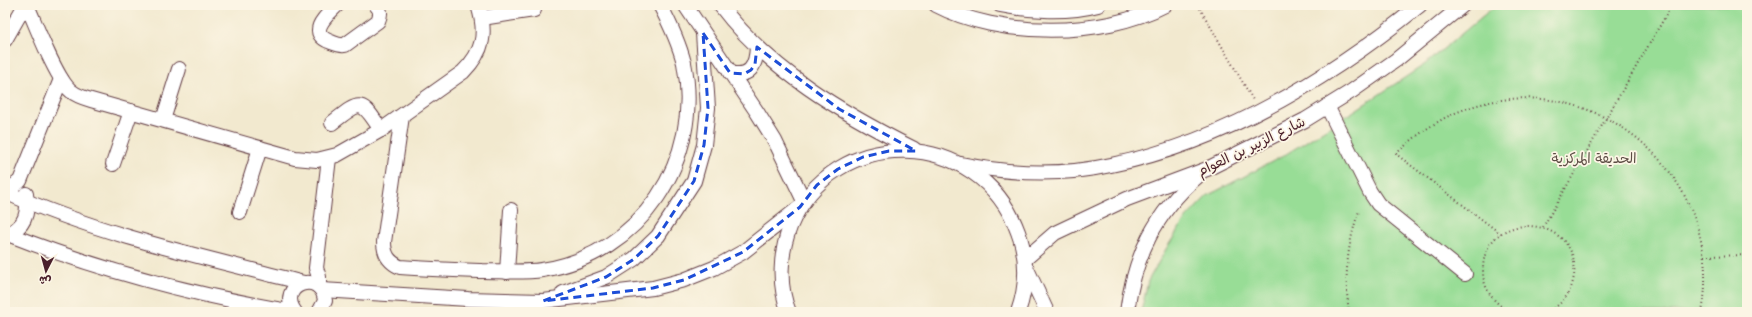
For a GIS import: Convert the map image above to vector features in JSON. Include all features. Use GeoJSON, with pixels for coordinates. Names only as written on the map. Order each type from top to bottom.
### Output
{"type":"FeatureCollection","features":[{"type":"Feature","properties":{"kind":"street"},"geometry":{"type":"LineString","coordinates":[[5,40],[26,5]]}},
{"type":"Feature","properties":{"kind":"street"},"geometry":{"type":"LineString","coordinates":[[26,5],[61,79],[72,92],[81,97],[306,160],[329,158],[337,155],[381,130],[463,72],[474,61],[481,48],[484,33],[480,11],[534,10]]}},
{"type":"Feature","properties":{"kind":"street"},"geometry":{"type":"LineString","coordinates":[[338,5],[320,23],[319,29],[323,40],[341,46],[346,45],[378,21],[381,16],[380,10],[376,5]]}},
{"type":"Feature","properties":{"kind":"street"},"geometry":{"type":"LineString","coordinates":[[402,116],[384,242],[384,250],[387,258],[393,264],[400,267],[507,272],[542,270],[574,262],[604,248],[630,229],[653,205],[670,176],[680,149],[686,121],[688,92],[684,63],[675,35],[660,5]]}},
{"type":"Feature","properties":{"kind":"street"},"geometry":{"type":"LineString","coordinates":[[685,5],[758,112],[775,141],[802,204]]}},
{"type":"Feature","properties":{"kind":"street"},"geometry":{"type":"LineString","coordinates":[[720,5],[757,47],[802,84],[839,109],[877,131],[916,150],[943,156],[961,164],[992,188],[1005,204],[1014,221],[1021,240],[1025,262],[1025,281],[1018,312]]}},
{"type":"Feature","properties":{"kind":"street"},"geometry":{"type":"LineString","coordinates":[[936,5],[978,20],[1017,28],[1057,30],[1097,26],[1129,18],[1165,5]]}},
{"type":"Feature","properties":{"kind":"street"},"geometry":{"type":"LineString","coordinates":[[1000,5],[1017,8],[1054,10],[1095,6],[1097,26]]}},
{"type":"Feature","properties":{"kind":"street","name":"شارع الزبير بن العوام"},"geometry":{"type":"LineString","coordinates":[[961,164],[989,170],[1030,172],[1070,171],[1110,166],[1187,144],[1224,129],[1298,90],[1374,40],[1420,5]]}},
{"type":"Feature","properties":{"kind":"street","name":"شارع الزبير بن العوام"},"geometry":{"type":"LineString","coordinates":[[1025,262],[1055,232],[1127,199],[1207,169],[1256,145],[1327,106],[1396,60],[1463,5]]}},
{"type":"Feature","properties":{"kind":"street"},"geometry":{"type":"LineString","coordinates":[[543,301],[606,277],[634,259],[658,236],[694,181],[704,145],[708,108],[703,33]]}},
{"type":"Feature","properties":{"kind":"street"},"geometry":{"type":"LineString","coordinates":[[730,73],[744,74],[751,70],[755,64],[757,47]]}},
{"type":"Feature","properties":{"kind":"street"},"geometry":{"type":"LineString","coordinates":[[163,120],[179,69]]}},
{"type":"Feature","properties":{"kind":"street"},"geometry":{"type":"LineString","coordinates":[[61,79],[20,181],[6,193],[68,217],[122,234],[304,283],[313,283],[321,289],[468,299],[543,301],[653,288],[684,280],[714,268],[743,252],[802,204]]}},
{"type":"Feature","properties":{"kind":"street"},"geometry":{"type":"LineString","coordinates":[[332,122],[352,107],[358,105],[364,106],[368,110],[381,130]]}},
{"type":"Feature","properties":{"kind":"street"},"geometry":{"type":"LineString","coordinates":[[1327,106],[1370,192],[1378,204],[1465,274]]}},
{"type":"Feature","properties":{"kind":"street"},"geometry":{"type":"LineString","coordinates":[[113,164],[131,111]]}},
{"type":"Feature","properties":{"kind":"street"},"geometry":{"type":"LineString","coordinates":[[240,212],[260,148]]}},
{"type":"Feature","properties":{"kind":"street"},"geometry":{"type":"LineString","coordinates":[[789,312],[782,284],[782,260],[786,237],[802,204],[817,185],[838,169],[863,157],[889,151],[916,150]]}},
{"type":"Feature","properties":{"kind":"street"},"geometry":{"type":"LineString","coordinates":[[319,312],[324,301],[316,268],[329,158]]}},
{"type":"Feature","properties":{"kind":"street"},"geometry":{"type":"LineString","coordinates":[[1127,312],[1130,287],[1136,266],[1150,233],[1175,198],[1185,187],[1207,169]]}},
{"type":"Feature","properties":{"kind":"street"},"geometry":{"type":"LineString","coordinates":[[6,234],[20,227],[24,221],[28,208],[26,194],[20,181]]}},
{"type":"Feature","properties":{"kind":"street"},"geometry":{"type":"LineString","coordinates":[[507,272],[511,210]]}},
{"type":"Feature","properties":{"kind":"street"},"geometry":{"type":"LineString","coordinates":[[6,234],[112,270],[251,305],[294,312],[290,301],[290,295],[298,285],[304,283],[316,268]]}},
{"type":"Feature","properties":{"kind":"street"},"geometry":{"type":"LineString","coordinates":[[1025,262],[1047,312]]}},
{"type":"Feature","properties":{"kind":"path"},"geometry":{"type":"LineString","coordinates":[[1198,5],[1259,111]]}},
{"type":"Feature","properties":{"kind":"path"},"geometry":{"type":"LineString","coordinates":[[1543,227],[1672,5]]}},
{"type":"Feature","properties":{"kind":"path"},"geometry":{"type":"LineString","coordinates":[[1501,234],[1396,154],[1422,131],[1443,119],[1470,107],[1504,100],[1533,99],[1557,101],[1574,105],[1607,118],[1637,136],[1650,148],[1673,175],[1690,205],[1701,238],[1704,256],[1705,287],[1702,312]]}},
{"type":"Feature","properties":{"kind":"path"},"geometry":{"type":"LineString","coordinates":[[1350,312],[1346,278],[1347,261],[1353,228],[1359,211]]}},
{"type":"Feature","properties":{"kind":"path"},"geometry":{"type":"LineString","coordinates":[[1511,312],[1502,307],[1492,298],[1484,282],[1483,264],[1489,247],[1501,234],[1517,226],[1535,225],[1543,227],[1559,236],[1570,250],[1574,267],[1572,285],[1568,293],[1549,312]]}},
{"type":"Feature","properties":{"kind":"path"},"geometry":{"type":"LineString","coordinates":[[1704,256],[1747,255]]}},
{"type":"Feature","properties":{"kind":"highlighted area"},"geometry":{"type":"Polygon","coordinates":[[[703,33],[730,73],[744,74],[751,70],[755,64],[757,47],[839,109],[916,151],[889,151],[863,157],[838,169],[817,185],[800,207],[743,252],[684,280],[653,288],[543,301],[606,277],[634,259],[658,236],[694,181],[704,145],[708,108],[703,33]]]}},
{"type":"Feature","properties":{"kind":"green space","name":"الحديقة المركزية"},"geometry":{"type":"Polygon","coordinates":[[[1496,5],[1747,5],[1747,312],[1141,312],[1148,281],[1166,249],[1186,218],[1207,196],[1283,156],[1424,65],[1496,5]]]}}]}
